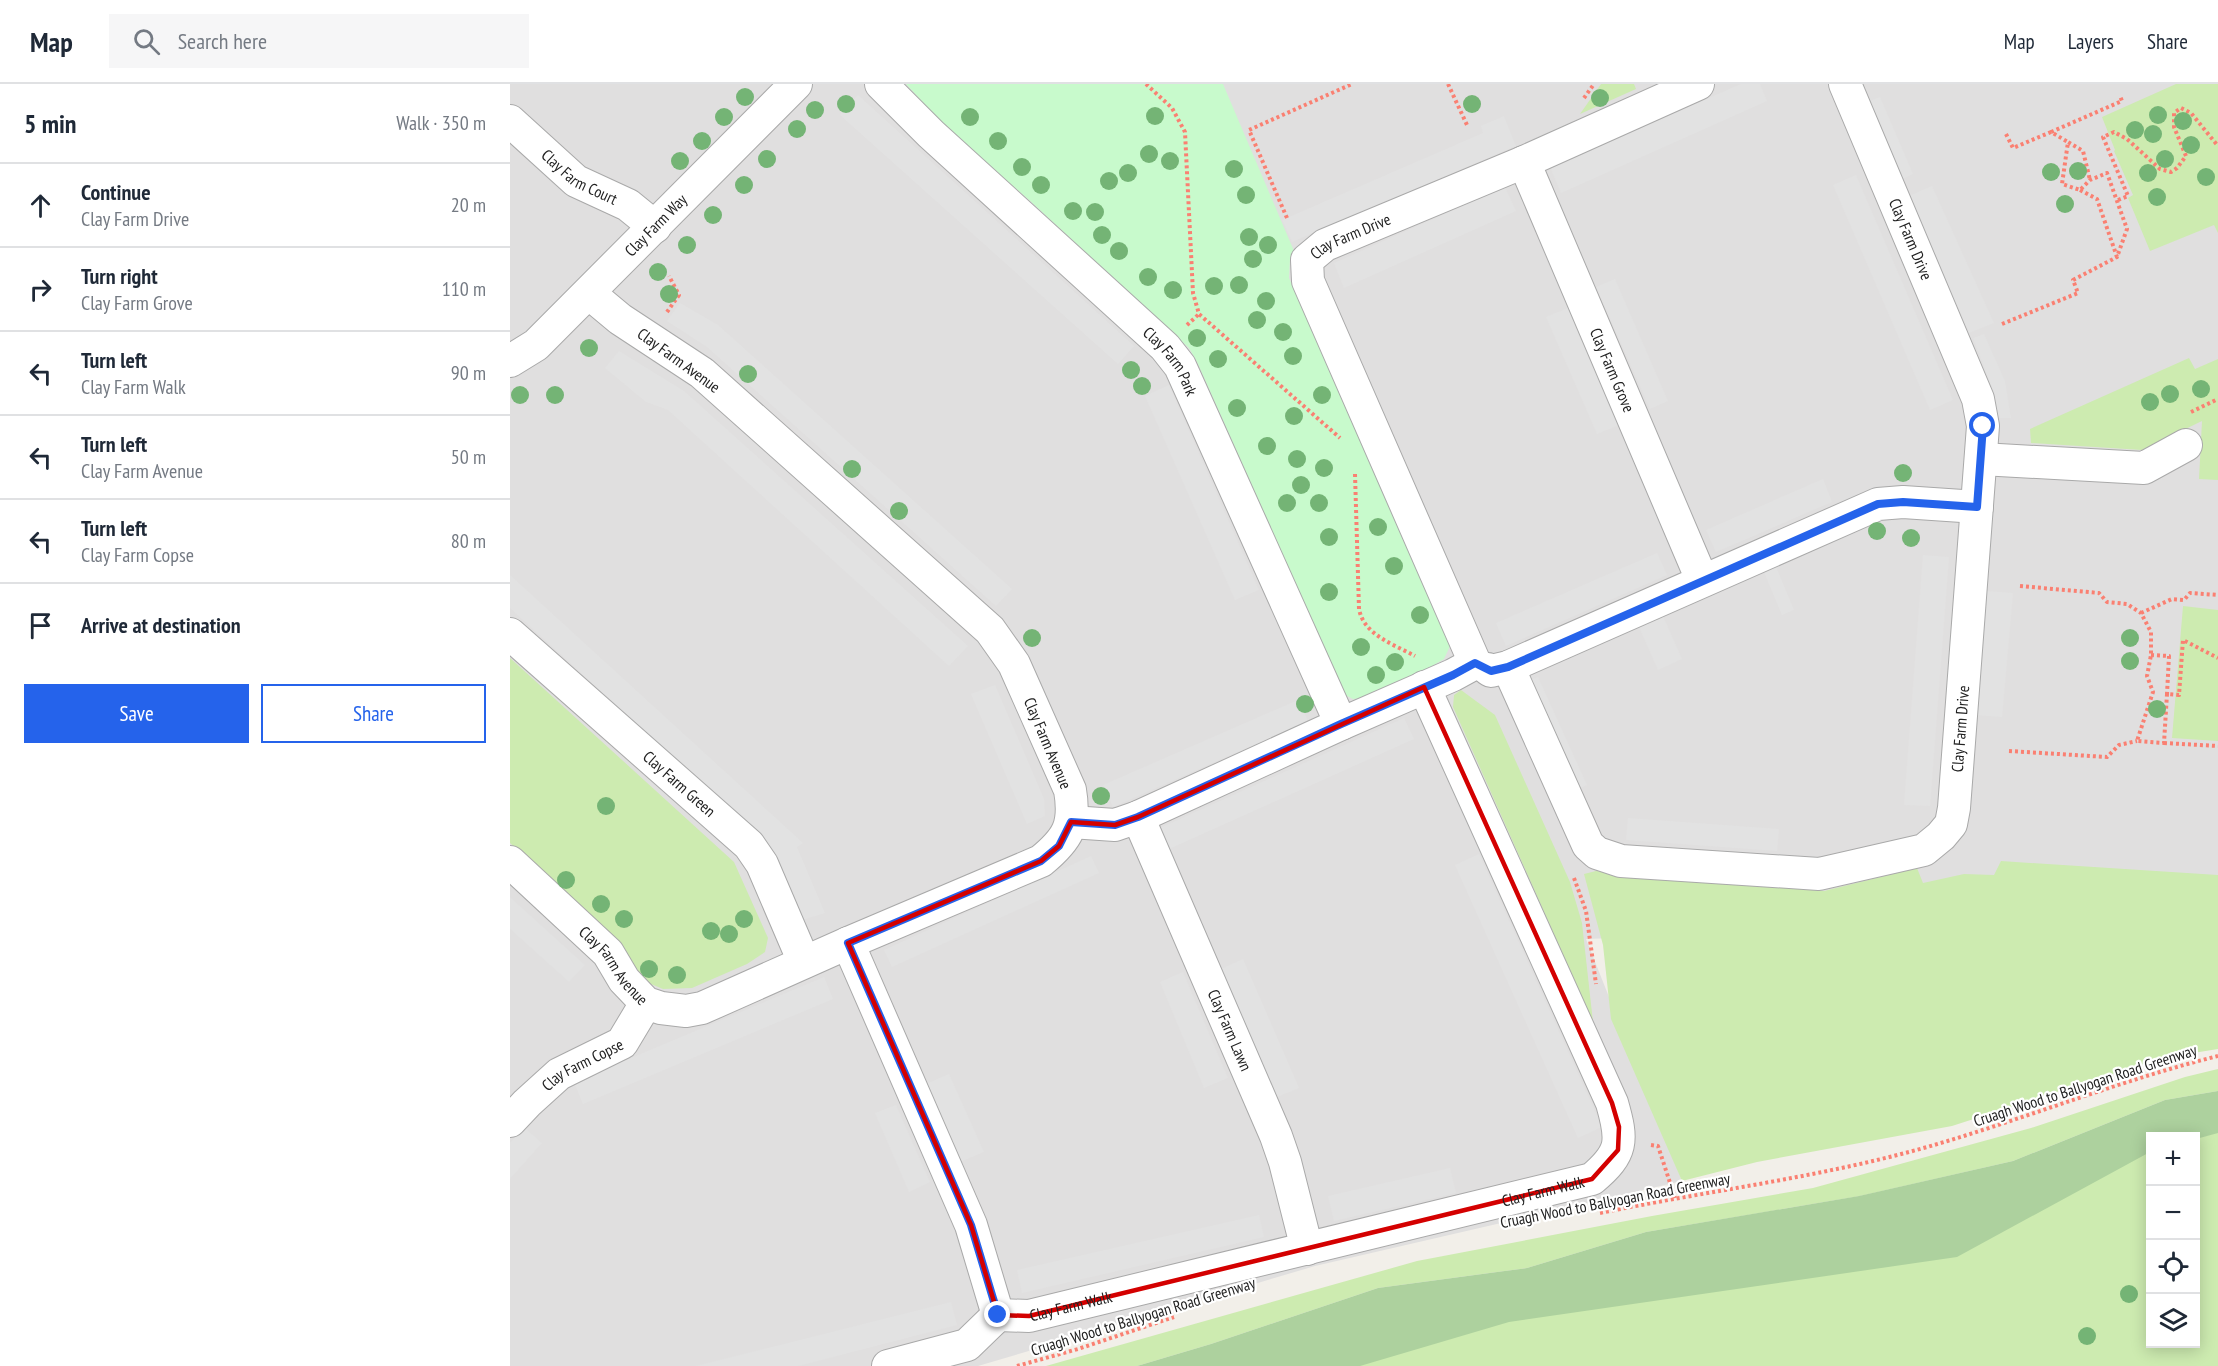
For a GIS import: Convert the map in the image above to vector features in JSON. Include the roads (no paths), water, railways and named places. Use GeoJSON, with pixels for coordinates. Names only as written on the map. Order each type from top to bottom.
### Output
{"type":"FeatureCollection","features":[{"type":"Feature","properties":{"kind":"street","name":"Clay Farm Way"},"geometry":{"type":"LineString","coordinates":[[510,361],[536,345],[590,294],[796,84]]}},
{"type":"Feature","properties":{"kind":"street","name":"Clay Farm Park"},"geometry":{"type":"LineString","coordinates":[[881,84],[931,134],[1165,347],[1180,366],[1341,724]]}},
{"type":"Feature","properties":{"kind":"street","name":"Clay Farm Drive"},"geometry":{"type":"LineString","coordinates":[[1464,669],[1308,281],[1307,260],[1325,245],[1524,162],[1698,84]]}},
{"type":"Feature","properties":{"kind":"street","name":"Clay Farm Drive"},"geometry":{"type":"LineString","coordinates":[[1508,667],[1588,845],[1597,853],[1621,861],[1819,874],[1924,850],[1951,824],[1983,426],[1978,399],[1845,84]]}},
{"type":"Feature","properties":{"kind":"street","name":"Clay Farm Court"},"geometry":{"type":"LineString","coordinates":[[510,120],[576,181],[628,205],[655,227]]}},
{"type":"Feature","properties":{"kind":"street","name":"Clay Farm Grove"},"geometry":{"type":"LineString","coordinates":[[1524,162],[1702,580]]}},
{"type":"Feature","properties":{"kind":"street","name":"Clay Farm Avenue"},"geometry":{"type":"LineString","coordinates":[[510,862],[608,953],[624,981],[646,1003],[661,1008],[686,1011],[702,1008],[1041,861],[1059,846],[1074,811],[1070,790],[1014,664],[990,630],[702,373],[620,319],[590,294]]}},
{"type":"Feature","properties":{"kind":"street"},"geometry":{"type":"LineString","coordinates":[[1981,459],[2144,468],[2186,445]]}},
{"type":"Feature","properties":{"kind":"street"},"geometry":{"type":"LineString","coordinates":[[1071,822],[1115,825],[1138,817],[1464,669],[1491,671],[1508,667],[1878,504],[1903,502],[1977,507]]}},
{"type":"Feature","properties":{"kind":"street","name":"Clay Farm Green"},"geometry":{"type":"LineString","coordinates":[[511,637],[749,845],[762,864],[804,962]]}},
{"type":"Feature","properties":{"kind":"street","name":"Clay Farm Walk"},"geometry":{"type":"LineString","coordinates":[[998,1315],[1029,1316],[1592,1179],[1609,1165],[1618,1150],[1620,1141],[1619,1127],[1612,1103],[1424,687]]}},
{"type":"Feature","properties":{"kind":"street","name":"Clay Farm Lawn"},"geometry":{"type":"LineString","coordinates":[[1138,817],[1276,1136],[1285,1162],[1306,1249]]}},
{"type":"Feature","properties":{"kind":"street"},"geometry":{"type":"LineString","coordinates":[[848,943],[971,1225],[998,1315],[967,1345],[888,1366]]}},
{"type":"Feature","properties":{"kind":"street","name":"Clay Farm Copse"},"geometry":{"type":"LineString","coordinates":[[510,1122],[559,1074],[622,1043],[646,1003]]}}]}
